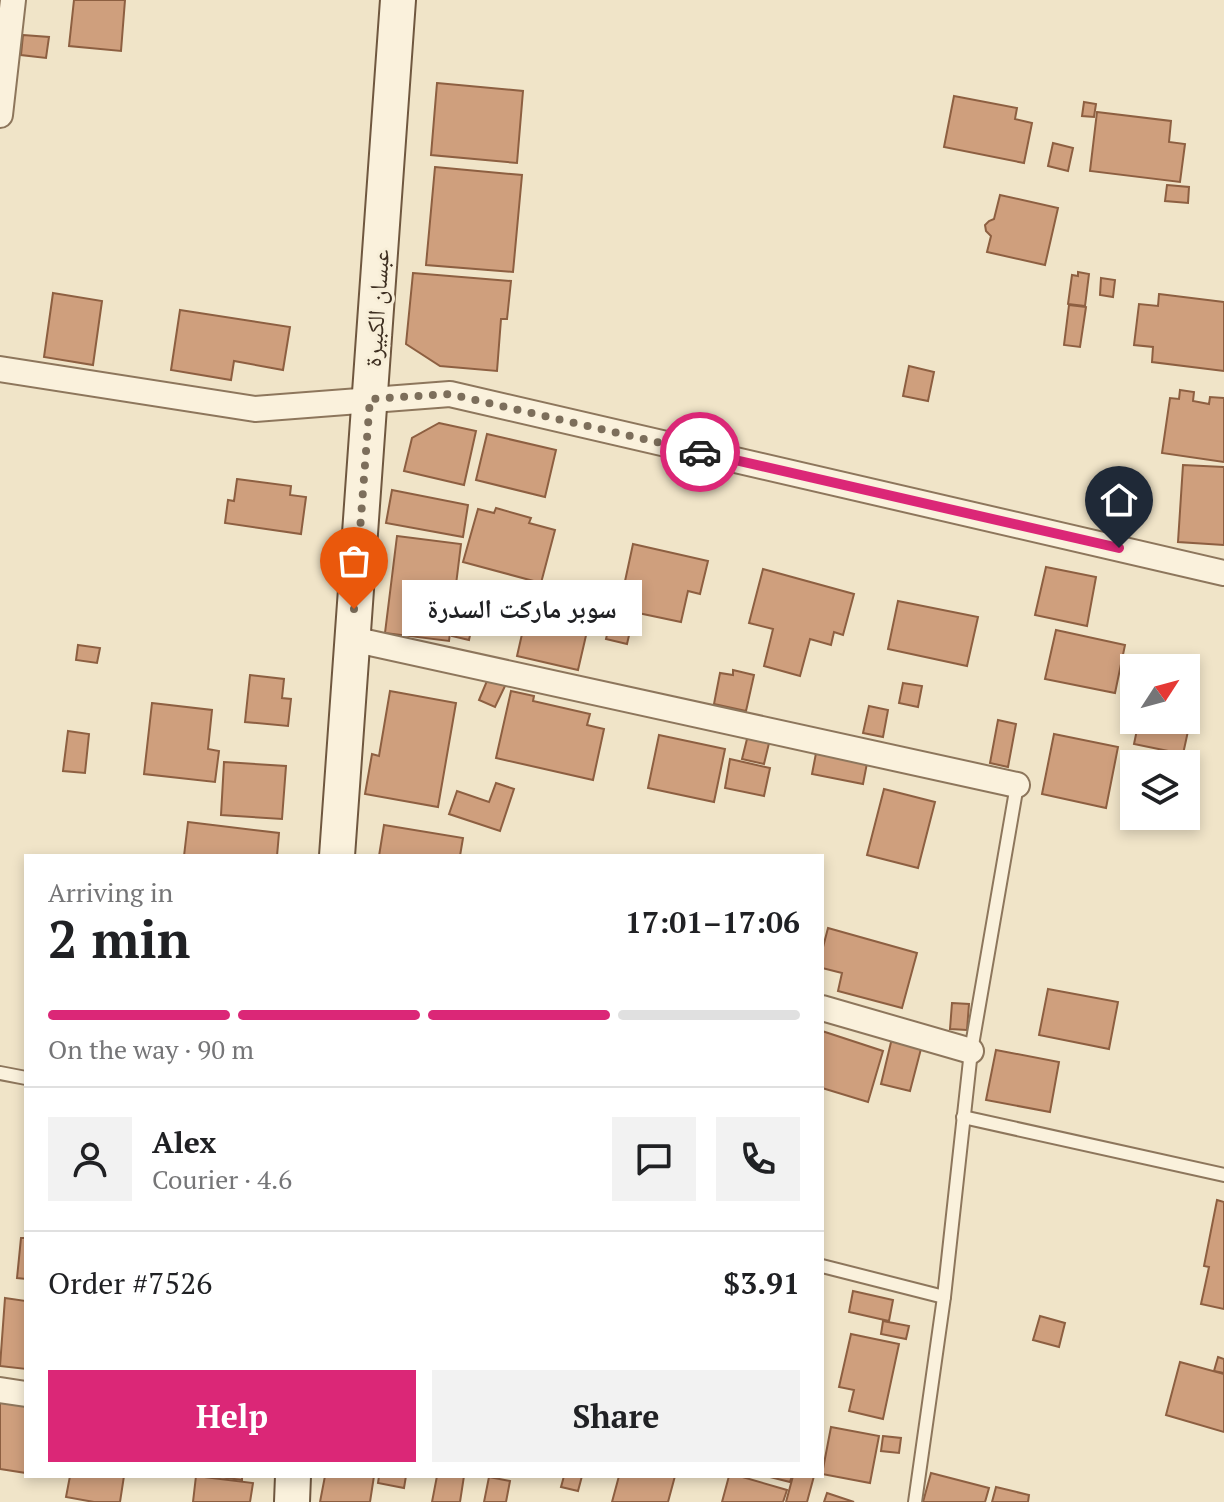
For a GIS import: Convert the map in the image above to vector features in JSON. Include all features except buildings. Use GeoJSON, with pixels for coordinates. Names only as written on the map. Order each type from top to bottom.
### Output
{"type":"FeatureCollection","features":[{"type":"Feature","properties":{"kind":"main road","name":"عبسان الكبيرة"},"geometry":{"type":"LineString","coordinates":[[337,854],[398,0]]}},
{"type":"Feature","properties":{"kind":"main road"},"geometry":{"type":"LineString","coordinates":[[292,1502],[293,1478]]}},
{"type":"Feature","properties":{"kind":"street"},"geometry":{"type":"LineString","coordinates":[[0,115],[13,0]]}},
{"type":"Feature","properties":{"kind":"street"},"geometry":{"type":"LineString","coordinates":[[0,369],[255,409],[450,394],[1224,573]]}},
{"type":"Feature","properties":{"kind":"street"},"geometry":{"type":"LineString","coordinates":[[352,639],[1017,785]]}},
{"type":"Feature","properties":{"kind":"street"},"geometry":{"type":"LineString","coordinates":[[824,1009],[971,1051]]}},
{"type":"Feature","properties":{"kind":"street"},"geometry":{"type":"LineString","coordinates":[[0,1390],[24,1394]]}},
{"type":"Feature","properties":{"kind":"lane"},"geometry":{"type":"LineString","coordinates":[[915,1502],[944,1297],[971,1051],[1017,785]]}},
{"type":"Feature","properties":{"kind":"lane"},"geometry":{"type":"LineString","coordinates":[[0,1073],[24,1078]]}},
{"type":"Feature","properties":{"kind":"lane"},"geometry":{"type":"LineString","coordinates":[[963,1117],[1224,1175]]}},
{"type":"Feature","properties":{"kind":"lane"},"geometry":{"type":"LineString","coordinates":[[824,1267],[944,1297]]}},
{"type":"Feature","properties":{"kind":"way so far"},"geometry":{"type":"LineString","coordinates":[[354,609],[370,399],[450,394],[700,452]]}},
{"type":"Feature","properties":{"kind":"place","name":"سوبر ماركت السدرة"},"geometry":{"type":"Point","coordinates":[354,609]}},
{"type":"Feature","properties":{"kind":"route"},"geometry":{"type":"LineString","coordinates":[[700,452],[1119,548]]}}]}
